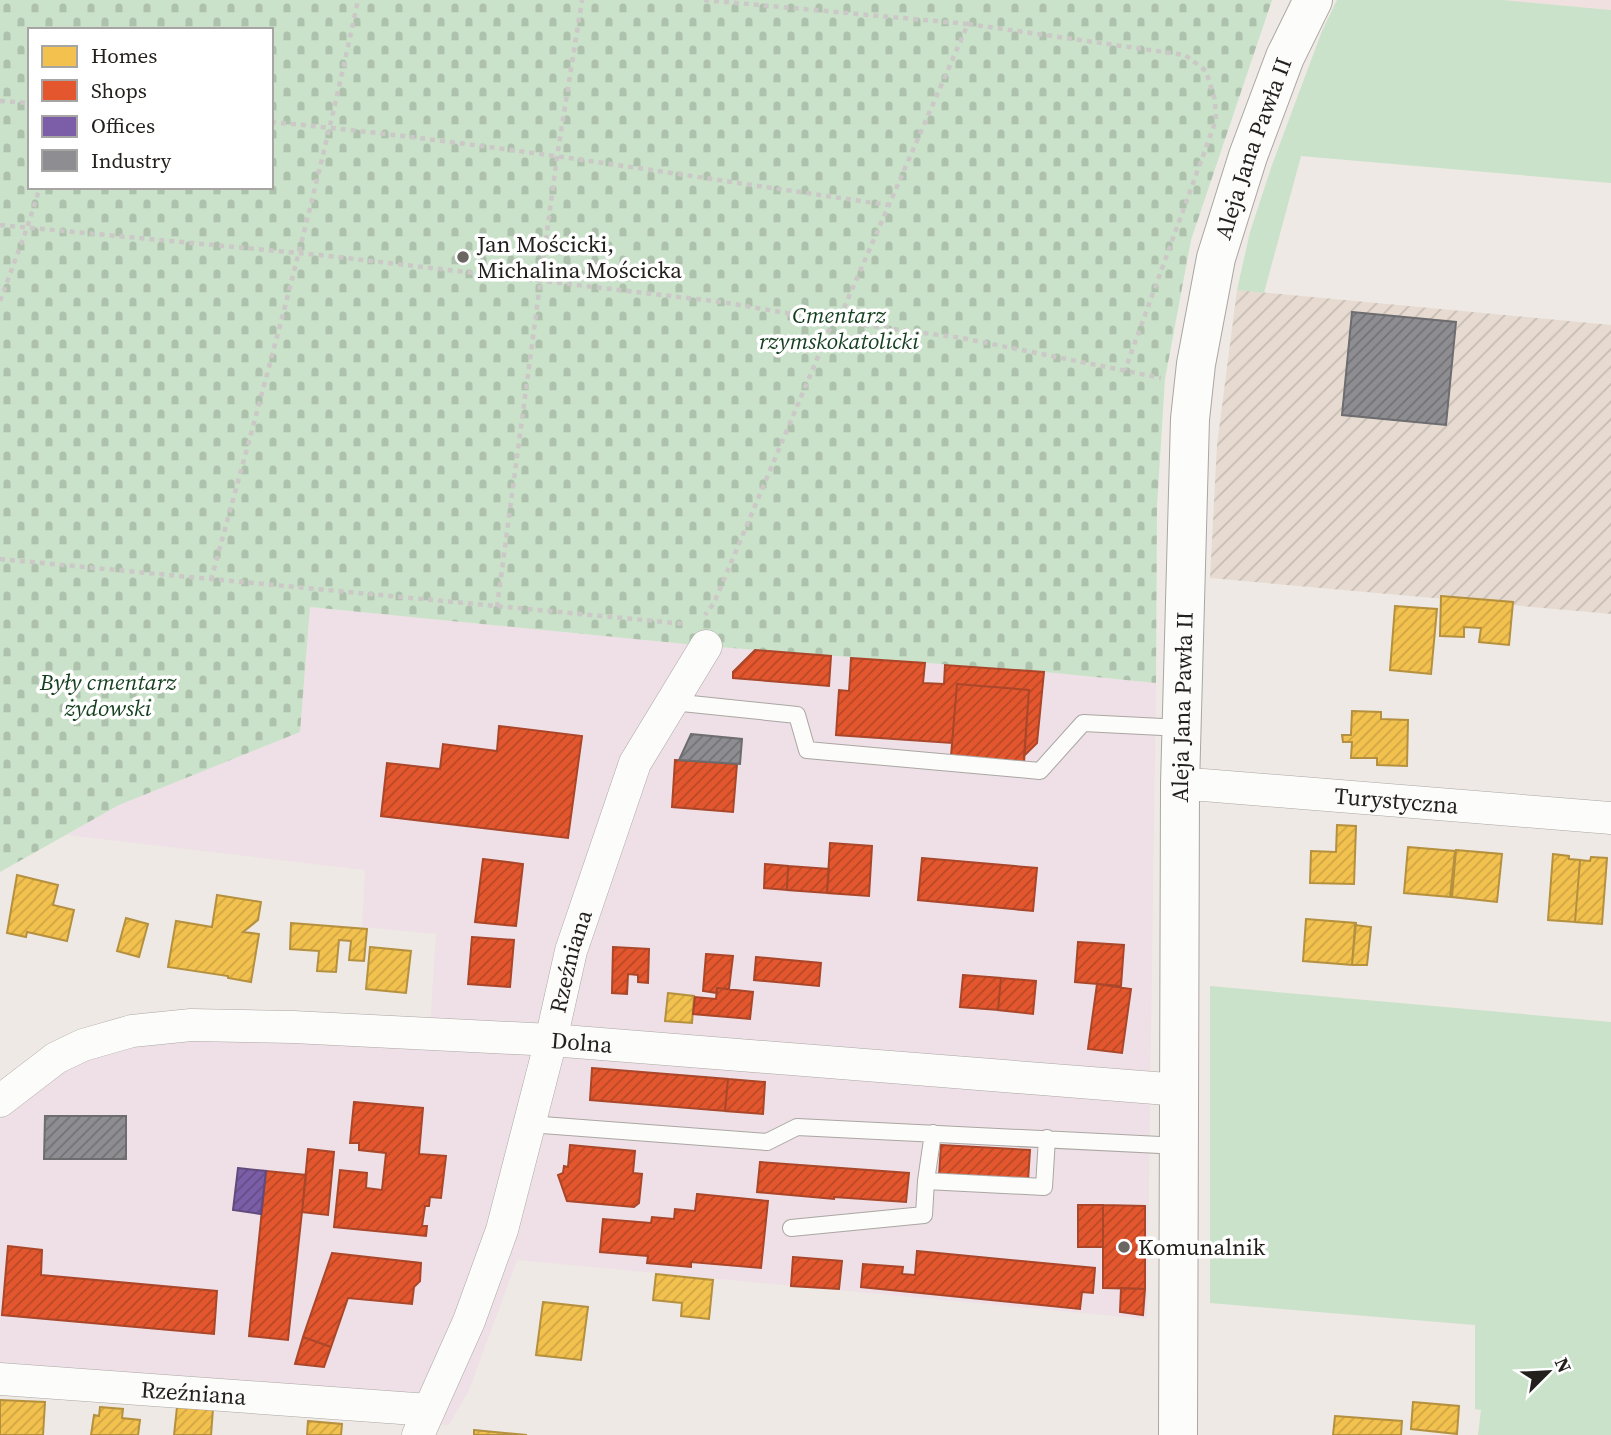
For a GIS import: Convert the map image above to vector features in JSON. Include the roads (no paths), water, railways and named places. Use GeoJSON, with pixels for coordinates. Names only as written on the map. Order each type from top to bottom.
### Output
{"type":"FeatureCollection","features":[{"type":"Feature","properties":{"kind":"street","name":"Aleja Jana Pawła II"},"geometry":{"type":"LineString","coordinates":[[1178,1435],[1180,785],[1186,500],[1194,384],[1216,258],[1248,156],[1285,57],[1313,0]]}},
{"type":"Feature","properties":{"kind":"street","name":"Rzeźniana"},"geometry":{"type":"LineString","coordinates":[[0,1379],[424,1422],[469,1321],[500,1234],[551,1040],[571,951],[602,856],[635,763],[672,702],[701,629]]}},
{"type":"Feature","properties":{"kind":"street","name":"Turystyczna"},"geometry":{"type":"LineString","coordinates":[[1180,785],[1611,818]]}},
{"type":"Feature","properties":{"kind":"street","name":"Dolna"},"geometry":{"type":"LineString","coordinates":[[0,1101],[56,1058],[83,1045],[132,1031],[191,1025],[245,1025],[551,1040],[1180,1090]]}},
{"type":"Feature","properties":{"kind":"lane"},"geometry":{"type":"LineString","coordinates":[[672,702],[797,715],[807,750],[1040,771],[1083,723],[1182,728]]}},
{"type":"Feature","properties":{"kind":"lane"},"geometry":{"type":"LineString","coordinates":[[529,1124],[767,1142],[797,1127],[1180,1146]]}},
{"type":"Feature","properties":{"kind":"lane"},"geometry":{"type":"LineString","coordinates":[[791,1228],[924,1215],[933,1133]]}},
{"type":"Feature","properties":{"kind":"lane"},"geometry":{"type":"LineString","coordinates":[[926,1181],[1044,1187],[1047,1138]]}},
{"type":"Feature","properties":{"kind":"place","name":"Jan Mościcki, Michalina Mościcka"},"geometry":{"type":"Point","coordinates":[463,257]}},
{"type":"Feature","properties":{"kind":"place","name":"Komunalnik"},"geometry":{"type":"Point","coordinates":[1124,1247]}},
{"type":"Feature","properties":{"kind":"park label","name":"Cmentarz rzymskokatolicki"},"geometry":{"type":"Point","coordinates":[839,328]}},
{"type":"Feature","properties":{"kind":"park label","name":"Były cmentarz żydowski"},"geometry":{"type":"Point","coordinates":[108,695]}}]}
